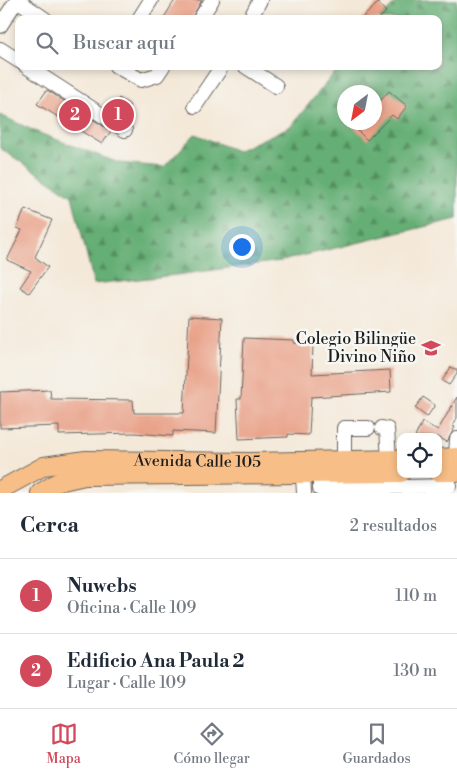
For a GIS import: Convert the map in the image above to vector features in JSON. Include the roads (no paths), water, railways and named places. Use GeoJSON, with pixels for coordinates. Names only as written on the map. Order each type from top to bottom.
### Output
{"type":"FeatureCollection","features":[{"type":"Feature","properties":{"kind":"main road","name":"Avenida Calle 105"},"geometry":{"type":"LineString","coordinates":[[0,490],[44,466],[86,460],[250,462],[395,459]]}},
{"type":"Feature","properties":{"kind":"main road","name":"Avenida Calle 105"},"geometry":{"type":"LineString","coordinates":[[40,493],[58,482],[85,476],[309,481],[397,473]]}},
{"type":"Feature","properties":{"kind":"street"},"geometry":{"type":"LineString","coordinates":[[0,26],[17,0],[39,15]]}},
{"type":"Feature","properties":{"kind":"street"},"geometry":{"type":"LineString","coordinates":[[142,15],[151,0]]}},
{"type":"Feature","properties":{"kind":"street"},"geometry":{"type":"LineString","coordinates":[[203,15],[212,0]]}},
{"type":"Feature","properties":{"kind":"street"},"geometry":{"type":"LineString","coordinates":[[252,15],[260,0]]}},
{"type":"Feature","properties":{"kind":"street"},"geometry":{"type":"LineString","coordinates":[[0,49],[15,59]]}},
{"type":"Feature","properties":{"kind":"street"},"geometry":{"type":"LineString","coordinates":[[32,70],[125,130]]}},
{"type":"Feature","properties":{"kind":"street"},"geometry":{"type":"LineString","coordinates":[[122,70],[141,80],[153,72]]}},
{"type":"Feature","properties":{"kind":"street"},"geometry":{"type":"LineString","coordinates":[[194,106],[219,70]]}},
{"type":"Feature","properties":{"kind":"street"},"geometry":{"type":"LineString","coordinates":[[251,70],[276,86]]}},
{"type":"Feature","properties":{"kind":"street"},"geometry":{"type":"LineString","coordinates":[[344,460],[344,428],[368,428]]}},
{"type":"Feature","properties":{"kind":"street"},"geometry":{"type":"LineString","coordinates":[[382,428],[388,429],[395,459]]}},
{"type":"Feature","properties":{"kind":"street"},"geometry":{"type":"LineString","coordinates":[[309,481],[320,489],[449,486],[457,439]]}},
{"type":"Feature","properties":{"kind":"place","name":"Edificio Ana Paula 2"},"geometry":{"type":"Point","coordinates":[75,115]}},
{"type":"Feature","properties":{"kind":"place","name":"Nuwebs"},"geometry":{"type":"Point","coordinates":[118,115]}},
{"type":"Feature","properties":{"kind":"place","name":"Colegio Bilingüe Divino Niño"},"geometry":{"type":"Point","coordinates":[431,348]}}]}
